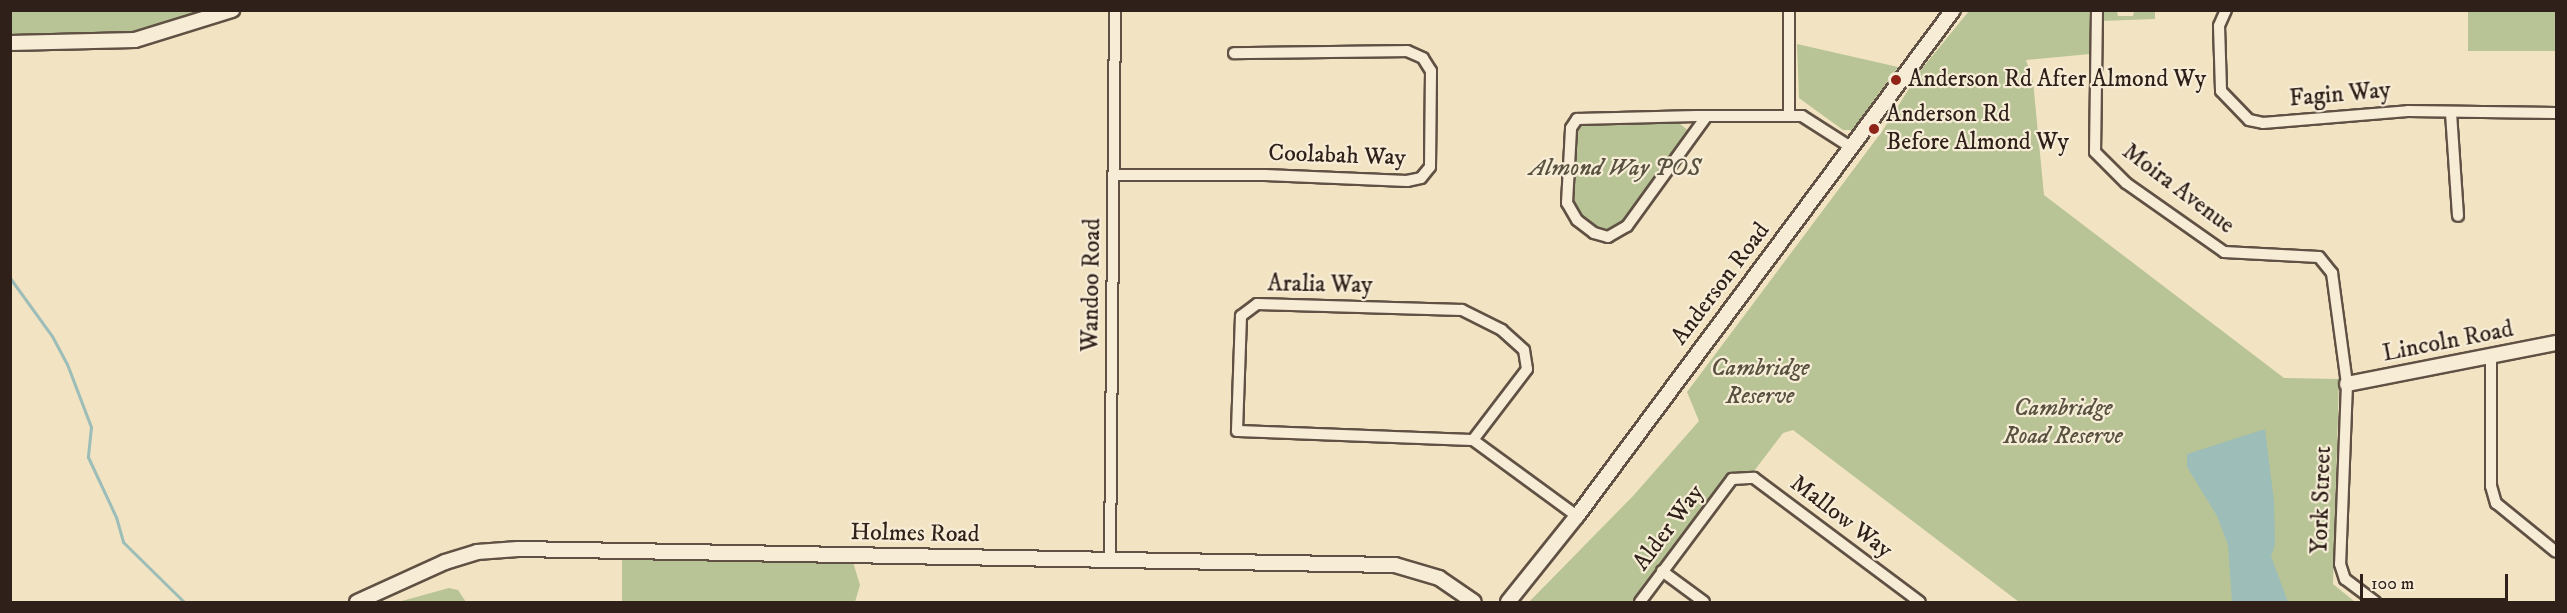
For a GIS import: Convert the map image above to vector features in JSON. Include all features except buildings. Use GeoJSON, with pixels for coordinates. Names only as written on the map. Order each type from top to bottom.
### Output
{"type":"FeatureCollection","features":[{"type":"Feature","properties":{"kind":"street"},"geometry":{"type":"LineString","coordinates":[[10,43],[135,39],[232,10]]}},
{"type":"Feature","properties":{"kind":"street","name":"Wandoo Road"},"geometry":{"type":"LineString","coordinates":[[1110,560],[1115,10]]}},
{"type":"Feature","properties":{"kind":"street"},"geometry":{"type":"LineString","coordinates":[[1788,10],[1790,115]]}},
{"type":"Feature","properties":{"kind":"street","name":"Anderson Road"},"geometry":{"type":"LineString","coordinates":[[1508,603],[1577,516],[1953,10]]}},
{"type":"Feature","properties":{"kind":"street","name":"Moira Avenue"},"geometry":{"type":"LineString","coordinates":[[2097,10],[2095,152],[2126,183],[2224,252],[2319,256],[2332,273],[2347,384]]}},
{"type":"Feature","properties":{"kind":"street","name":"Fagin Way"},"geometry":{"type":"LineString","coordinates":[[2226,10],[2219,26],[2222,91],[2249,120],[2263,123],[2408,111],[2556,113]]}},
{"type":"Feature","properties":{"kind":"street","name":"Coolabah Way"},"geometry":{"type":"LineString","coordinates":[[1114,175],[1265,175],[1407,181],[1422,178],[1430,167],[1431,71],[1423,58],[1407,51],[1234,52]]}},
{"type":"Feature","properties":{"kind":"street"},"geometry":{"type":"LineString","coordinates":[[2451,113],[2458,216]]}},
{"type":"Feature","properties":{"kind":"street"},"geometry":{"type":"LineString","coordinates":[[1706,117],[1627,226],[1608,237],[1594,233],[1577,220],[1567,203],[1571,128],[1577,119],[1790,115],[1811,119],[1852,148]]}},
{"type":"Feature","properties":{"kind":"street","name":"Aralia Way"},"geometry":{"type":"LineString","coordinates":[[1257,304],[1462,310],[1502,330],[1524,350],[1527,369],[1473,440],[1237,431],[1241,316],[1257,304]]}},
{"type":"Feature","properties":{"kind":"street","name":"Lincoln Road"},"geometry":{"type":"LineString","coordinates":[[2347,384],[2556,343]]}},
{"type":"Feature","properties":{"kind":"street"},"geometry":{"type":"LineString","coordinates":[[2491,357],[2491,486],[2496,503],[2556,552]]}},
{"type":"Feature","properties":{"kind":"street","name":"York Street"},"geometry":{"type":"LineString","coordinates":[[2347,384],[2340,564],[2345,579],[2375,603]]}},
{"type":"Feature","properties":{"kind":"street"},"geometry":{"type":"LineString","coordinates":[[1473,440],[1577,516]]}},
{"type":"Feature","properties":{"kind":"street","name":"Mallow Way"},"geometry":{"type":"LineString","coordinates":[[1732,479],[1754,478],[1920,603]]}},
{"type":"Feature","properties":{"kind":"street","name":"Alder Way"},"geometry":{"type":"LineString","coordinates":[[1640,603],[1732,479]]}},
{"type":"Feature","properties":{"kind":"street","name":"Holmes Road"},"geometry":{"type":"LineString","coordinates":[[357,603],[445,562],[477,552],[518,549],[1395,565],[1439,578],[1474,602]]}},
{"type":"Feature","properties":{"kind":"street"},"geometry":{"type":"LineString","coordinates":[[1662,571],[1704,603]]}},
{"type":"Feature","properties":{"kind":"street","name":"Anderson Road"},"geometry":{"type":"LineString","coordinates":[[1520,603],[1525,584]]}},
{"type":"Feature","properties":{"kind":"green space"},"geometry":{"type":"Polygon","coordinates":[[[11,11],[229,11],[135,40],[11,43],[11,11]]]}},
{"type":"Feature","properties":{"kind":"green space","name":"Cambridge Road Reserve"},"geometry":{"type":"Polygon","coordinates":[[[1969,11],[2091,11],[2090,54],[2026,60],[2033,81],[2044,195],[2284,378],[2339,379],[2333,584],[2355,602],[2019,602],[1793,430],[1783,433],[1751,475],[1729,477],[1635,602],[1529,602],[1633,496],[1699,421],[1687,392],[1883,130],[1920,71],[1969,11]]]}},
{"type":"Feature","properties":{"kind":"green space"},"geometry":{"type":"Polygon","coordinates":[[[2099,11],[2117,11],[2118,16],[2133,16],[2134,11],[2155,11],[2155,19],[2100,21],[2099,11]]]}},
{"type":"Feature","properties":{"kind":"green space"},"geometry":{"type":"Polygon","coordinates":[[[2468,11],[2556,11],[2556,51],[2468,51],[2468,11]]]}},
{"type":"Feature","properties":{"kind":"green space"},"geometry":{"type":"Polygon","coordinates":[[[1797,44],[1898,67],[1852,130],[1843,130],[1799,98],[1797,44]]]}},
{"type":"Feature","properties":{"kind":"green space","name":"Almond Way POS"},"geometry":{"type":"Polygon","coordinates":[[[1679,123],[1691,133],[1627,226],[1608,237],[1594,233],[1567,203],[1572,135],[1583,124],[1679,123]]]}},
{"type":"Feature","properties":{"kind":"green space"},"geometry":{"type":"Polygon","coordinates":[[[622,559],[853,562],[860,585],[855,602],[622,602],[622,559]]]}},
{"type":"Feature","properties":{"kind":"green space"},"geometry":{"type":"Polygon","coordinates":[[[449,588],[458,590],[466,602],[398,602],[449,588]]]}},
{"type":"Feature","properties":{"kind":"water"},"geometry":{"type":"Polygon","coordinates":[[[2265,429],[2274,501],[2275,545],[2271,556],[2288,602],[2232,602],[2228,545],[2217,516],[2187,467],[2187,454],[2265,429]]]}},
{"type":"Feature","properties":{"kind":"waterway"},"geometry":{"type":"LineString","coordinates":[[10,278],[52,336],[67,364],[91,427],[88,457],[116,517],[123,542],[184,602]]}},
{"type":"Feature","properties":{"kind":"place","name":"Anderson Rd After Almond Wy"},"geometry":{"type":"Point","coordinates":[1896,80]}},
{"type":"Feature","properties":{"kind":"place","name":"Anderson Rd Before Almond Wy"},"geometry":{"type":"Point","coordinates":[1874,129]}},
{"type":"Feature","properties":{"kind":"park label","name":"Cambridge Reserve"},"geometry":{"type":"Point","coordinates":[1760,383]}}]}
